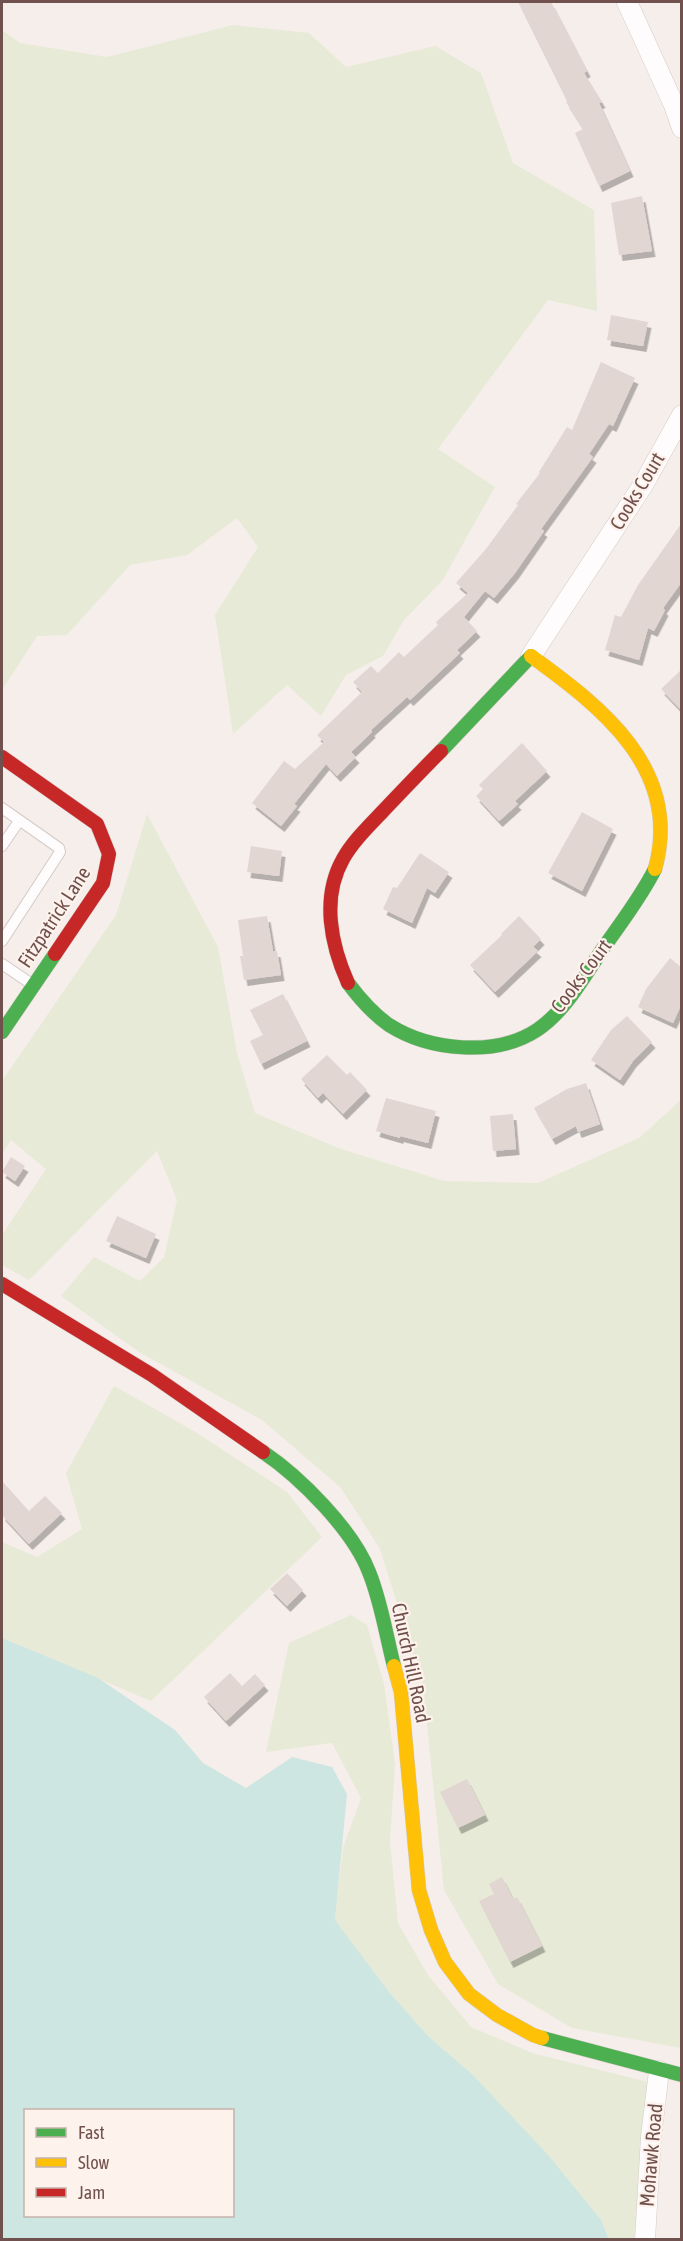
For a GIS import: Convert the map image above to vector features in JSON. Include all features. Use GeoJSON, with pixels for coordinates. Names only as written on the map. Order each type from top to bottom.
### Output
{"type":"FeatureCollection","features":[{"type":"Feature","properties":{"kind":"street"},"geometry":{"type":"LineString","coordinates":[[627,2],[674,105],[681,128]]}},
{"type":"Feature","properties":{"kind":"street","name":"Cooks Court"},"geometry":{"type":"LineString","coordinates":[[531,656],[596,703],[641,749],[655,773],[663,795],[666,816],[661,855],[650,880],[564,1006],[536,1030],[509,1042],[456,1047],[407,1036],[381,1021],[362,1004],[338,963],[332,938],[330,910],[337,871],[346,854],[363,832],[531,656],[643,485],[681,415]]}},
{"type":"Feature","properties":{"kind":"street","name":"Fitzpatrick Lane"},"geometry":{"type":"LineString","coordinates":[[2,757],[97,824],[109,854],[102,883],[2,1032]]}},
{"type":"Feature","properties":{"kind":"street","name":"Church Hill Road"},"geometry":{"type":"LineString","coordinates":[[2,1284],[152,1375],[275,1460],[318,1497],[362,1554],[370,1573],[401,1692],[419,1890],[444,1962],[469,1994],[497,2015],[533,2035],[659,2071],[681,2075]]}},
{"type":"Feature","properties":{"kind":"street","name":"Mohawk Road"},"geometry":{"type":"LineString","coordinates":[[645,2240],[651,2137],[659,2071]]}},
{"type":"Feature","properties":{"kind":"lane"},"geometry":{"type":"LineString","coordinates":[[2,808],[60,852],[2,941]]}},
{"type":"Feature","properties":{"kind":"lane"},"geometry":{"type":"LineString","coordinates":[[2,846],[19,820]]}},
{"type":"Feature","properties":{"kind":"lane"},"geometry":{"type":"LineString","coordinates":[[2,964],[33,985]]}},
{"type":"Feature","properties":{"kind":"green space"},"geometry":{"type":"Polygon","coordinates":[[[233,25],[309,33],[346,67],[435,46],[481,73],[513,163],[594,210],[597,311],[548,300],[438,449],[495,487],[442,581],[404,620],[383,656],[346,675],[321,716],[287,685],[233,734],[215,615],[258,547],[237,518],[187,555],[130,565],[67,635],[37,636],[2,690],[2,30],[20,43],[107,57],[233,25]]]}},
{"type":"Feature","properties":{"kind":"green space"},"geometry":{"type":"Polygon","coordinates":[[[147,814],[218,947],[237,1053],[255,1113],[338,1148],[444,1181],[538,1183],[639,1138],[681,1100],[681,2048],[572,2028],[498,1984],[444,1890],[423,1686],[380,1549],[341,1488],[262,1420],[139,1352],[61,1296],[94,1257],[140,1281],[164,1257],[177,1200],[157,1151],[29,1280],[2,1265],[2,1235],[46,1169],[11,1140],[2,1154],[2,1081],[116,915],[147,814]]]}},
{"type":"Feature","properties":{"kind":"green space"},"geometry":{"type":"Polygon","coordinates":[[[114,1386],[194,1431],[287,1492],[322,1537],[151,1701],[2,1638],[2,1542],[37,1557],[82,1529],[66,1473],[114,1386]]]}},
{"type":"Feature","properties":{"kind":"green space"},"geometry":{"type":"Polygon","coordinates":[[[351,1615],[367,1625],[384,1684],[395,1764],[390,1841],[398,1923],[428,1975],[471,2027],[532,2053],[648,2082],[634,2239],[609,2239],[601,2220],[472,2074],[428,2036],[389,1992],[335,1920],[343,1848],[361,1798],[332,1743],[266,1752],[289,1643],[351,1615]]]}},
{"type":"Feature","properties":{"kind":"water"},"geometry":{"type":"Polygon","coordinates":[[[2,1638],[98,1678],[175,1730],[203,1763],[246,1788],[292,1757],[332,1767],[347,1794],[335,1920],[389,1992],[428,2036],[472,2074],[548,2155],[601,2220],[609,2239],[2,2239],[2,1638]]]}},
{"type":"Feature","properties":{"kind":"building"},"geometry":{"type":"Polygon","coordinates":[[[518,2],[551,2],[587,71],[584,73],[602,102],[599,103],[630,171],[599,186],[575,133],[583,129],[566,102],[518,2]]]}},
{"type":"Feature","properties":{"kind":"building"},"geometry":{"type":"Polygon","coordinates":[[[642,196],[652,251],[619,255],[611,203],[642,196]]]}},
{"type":"Feature","properties":{"kind":"building"},"geometry":{"type":"Polygon","coordinates":[[[611,315],[648,322],[643,346],[607,340],[611,315]]]}},
{"type":"Feature","properties":{"kind":"building"},"geometry":{"type":"Polygon","coordinates":[[[601,362],[635,378],[613,426],[609,424],[589,454],[593,457],[541,529],[544,531],[515,573],[494,598],[485,591],[464,617],[477,631],[457,650],[460,653],[410,700],[407,697],[371,730],[372,732],[351,752],[356,757],[337,776],[326,764],[294,804],[297,806],[281,826],[252,803],[284,761],[295,769],[324,742],[317,735],[362,692],[353,682],[371,666],[378,673],[399,652],[404,657],[438,625],[436,622],[468,593],[456,583],[486,549],[518,505],[516,504],[540,473],[567,427],[572,430],[601,362]]]}},
{"type":"Feature","properties":{"kind":"building"},"geometry":{"type":"Polygon","coordinates":[[[681,524],[681,583],[663,608],[665,610],[654,631],[648,628],[639,660],[605,650],[615,615],[621,617],[638,585],[681,524]]]}},
{"type":"Feature","properties":{"kind":"building"},"geometry":{"type":"Polygon","coordinates":[[[681,670],[681,710],[661,689],[681,670]]]}},
{"type":"Feature","properties":{"kind":"building"},"geometry":{"type":"Polygon","coordinates":[[[522,743],[547,771],[515,801],[518,804],[499,821],[476,796],[483,789],[479,785],[522,743]]]}},
{"type":"Feature","properties":{"kind":"building"},"geometry":{"type":"Polygon","coordinates":[[[582,812],[613,829],[582,891],[548,873],[582,812]]]}},
{"type":"Feature","properties":{"kind":"building"},"geometry":{"type":"Polygon","coordinates":[[[251,846],[282,851],[279,876],[247,872],[251,846]]]}},
{"type":"Feature","properties":{"kind":"building"},"geometry":{"type":"Polygon","coordinates":[[[420,853],[449,872],[435,893],[427,888],[412,923],[383,909],[393,887],[397,888],[420,853]]]}},
{"type":"Feature","properties":{"kind":"building"},"geometry":{"type":"Polygon","coordinates":[[[267,916],[273,951],[277,951],[281,975],[244,980],[238,920],[267,916]]]}},
{"type":"Feature","properties":{"kind":"building"},"geometry":{"type":"Polygon","coordinates":[[[519,916],[541,939],[533,947],[538,951],[495,992],[470,965],[519,916]]]}},
{"type":"Feature","properties":{"kind":"building"},"geometry":{"type":"Polygon","coordinates":[[[670,958],[681,967],[681,1005],[673,1023],[638,1007],[646,989],[670,958]]]}},
{"type":"Feature","properties":{"kind":"building"},"geometry":{"type":"Polygon","coordinates":[[[283,994],[307,1041],[261,1064],[250,1041],[263,1035],[250,1010],[283,994]]]}},
{"type":"Feature","properties":{"kind":"building"},"geometry":{"type":"Polygon","coordinates":[[[627,1016],[652,1042],[633,1061],[620,1080],[591,1060],[611,1030],[627,1016]]]}},
{"type":"Feature","properties":{"kind":"building"},"geometry":{"type":"Polygon","coordinates":[[[327,1055],[347,1075],[350,1072],[367,1090],[343,1114],[323,1093],[318,1098],[301,1079],[327,1055]]]}},
{"type":"Feature","properties":{"kind":"building"},"geometry":{"type":"Polygon","coordinates":[[[586,1083],[600,1124],[578,1132],[576,1126],[552,1139],[534,1108],[567,1089],[586,1083]]]}},
{"type":"Feature","properties":{"kind":"building"},"geometry":{"type":"Polygon","coordinates":[[[386,1098],[436,1111],[428,1143],[376,1131],[386,1098]]]}},
{"type":"Feature","properties":{"kind":"building"},"geometry":{"type":"Polygon","coordinates":[[[513,1114],[516,1149],[493,1151],[490,1116],[513,1114]]]}},
{"type":"Feature","properties":{"kind":"building"},"geometry":{"type":"Polygon","coordinates":[[[11,1157],[25,1166],[15,1181],[2,1172],[11,1157]]]}},
{"type":"Feature","properties":{"kind":"building"},"geometry":{"type":"Polygon","coordinates":[[[117,1216],[156,1234],[146,1258],[106,1241],[117,1216]]]}},
{"type":"Feature","properties":{"kind":"building"},"geometry":{"type":"Polygon","coordinates":[[[2,1481],[29,1511],[45,1496],[62,1513],[29,1544],[2,1515],[2,1481]]]}},
{"type":"Feature","properties":{"kind":"building"},"geometry":{"type":"Polygon","coordinates":[[[287,1573],[303,1590],[287,1606],[270,1589],[287,1573]]]}},
{"type":"Feature","properties":{"kind":"building"},"geometry":{"type":"Polygon","coordinates":[[[230,1673],[242,1686],[255,1674],[265,1685],[226,1721],[204,1697],[230,1673]]]}},
{"type":"Feature","properties":{"kind":"building"},"geometry":{"type":"Polygon","coordinates":[[[467,1779],[485,1815],[458,1828],[440,1792],[467,1779]]]}},
{"type":"Feature","properties":{"kind":"building"},"geometry":{"type":"Polygon","coordinates":[[[502,1877],[513,1899],[517,1897],[542,1946],[510,1962],[479,1901],[494,1894],[489,1884],[502,1877]]]}},
{"type":"Feature","properties":{"kind":"traffic: fast"},"geometry":{"type":"LineString","coordinates":[[441,751],[531,656]]}},
{"type":"Feature","properties":{"kind":"traffic: fast"},"geometry":{"type":"LineString","coordinates":[[348,983],[383,1021],[405,1034],[424,1041],[443,1045],[483,1047],[521,1039],[537,1030],[556,1014],[580,984],[655,869]]}},
{"type":"Feature","properties":{"kind":"traffic: fast"},"geometry":{"type":"LineString","coordinates":[[2,1032],[55,954]]}},
{"type":"Feature","properties":{"kind":"traffic: fast"},"geometry":{"type":"LineString","coordinates":[[263,1452],[309,1490],[351,1539],[369,1572],[377,1595],[394,1666]]}},
{"type":"Feature","properties":{"kind":"traffic: fast"},"geometry":{"type":"LineString","coordinates":[[542,2038],[682,2075]]}},
{"type":"Feature","properties":{"kind":"traffic: slow"},"geometry":{"type":"LineString","coordinates":[[531,656],[583,696],[608,719],[629,744],[646,771],[657,801],[661,833],[655,869]]}},
{"type":"Feature","properties":{"kind":"traffic: slow"},"geometry":{"type":"LineString","coordinates":[[394,1666],[401,1692],[419,1890],[431,1930],[445,1962],[469,1994],[497,2015],[542,2038]]}},
{"type":"Feature","properties":{"kind":"traffic: jam"},"geometry":{"type":"LineString","coordinates":[[348,983],[337,953],[331,921],[330,905],[336,874],[356,840],[441,751]]}},
{"type":"Feature","properties":{"kind":"traffic: jam"},"geometry":{"type":"LineString","coordinates":[[2,757],[97,824],[109,854],[103,883],[55,954]]}},
{"type":"Feature","properties":{"kind":"traffic: jam"},"geometry":{"type":"LineString","coordinates":[[2,1284],[152,1375],[263,1452]]}}]}
